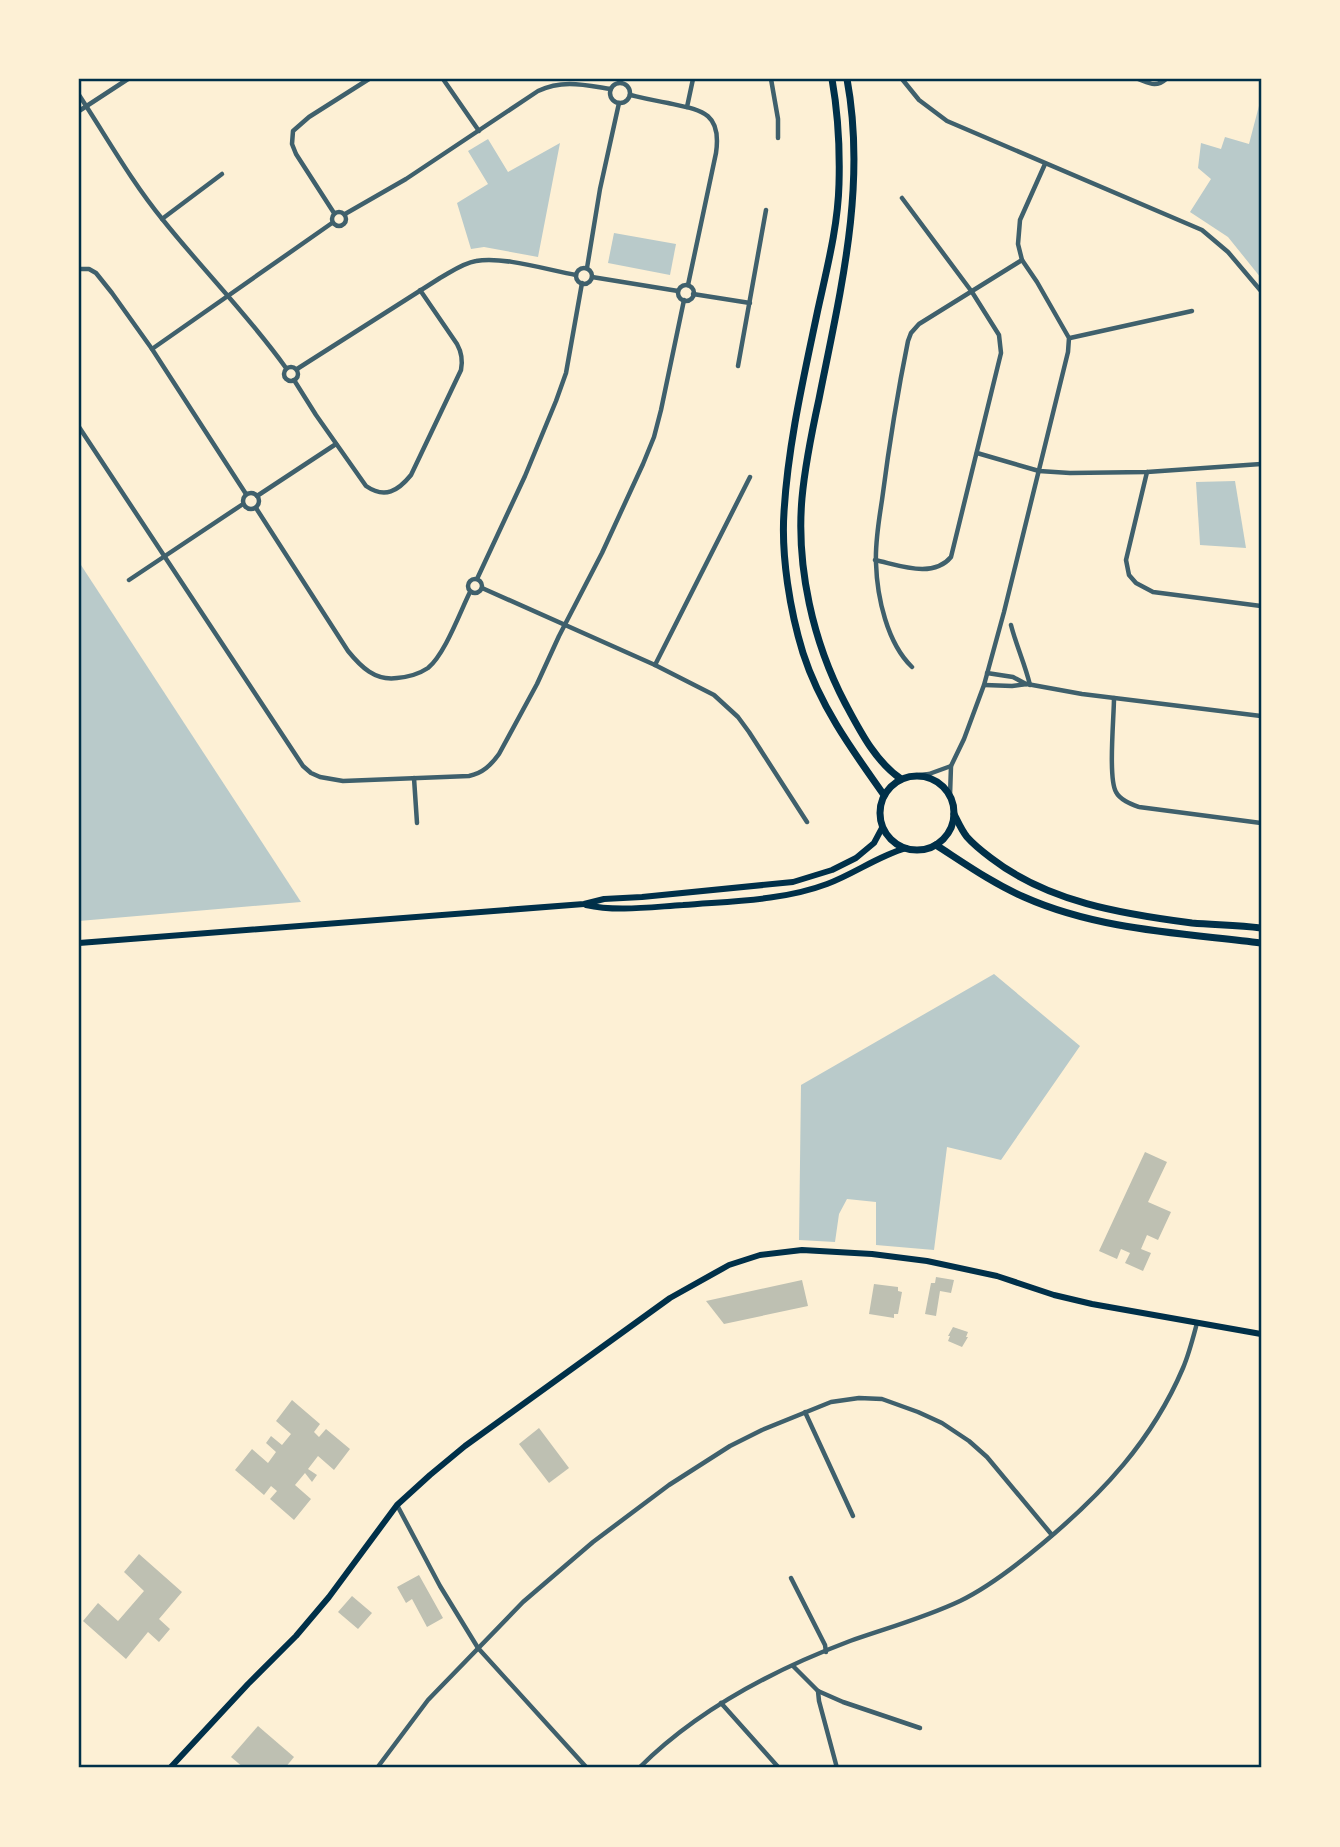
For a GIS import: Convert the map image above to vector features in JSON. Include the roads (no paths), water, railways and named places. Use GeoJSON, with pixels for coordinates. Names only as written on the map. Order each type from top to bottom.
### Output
{"type":"FeatureCollection","features":[{"type":"Feature","properties":{"kind":"highway"},"geometry":{"type":"LineString","coordinates":[[832,79],[840,157],[838,198],[831,253],[792,436],[784,513],[784,542],[788,584],[807,663],[834,722],[884,795]]}},
{"type":"Feature","properties":{"kind":"highway"},"geometry":{"type":"LineString","coordinates":[[847,79],[855,151],[853,204],[843,273],[811,439],[802,498],[801,537],[812,612],[829,667],[860,730],[886,768],[901,779]]}},
{"type":"Feature","properties":{"kind":"highway"},"geometry":{"type":"LineString","coordinates":[[954,814],[948,833],[936,845],[920,850],[906,848],[892,841],[882,828],[879,812],[884,795],[892,785],[901,779],[919,775],[929,777],[945,788],[950,796],[954,814],[967,838],[1000,865],[1064,898],[1107,909],[1181,921],[1261,928]]}},
{"type":"Feature","properties":{"kind":"highway"},"geometry":{"type":"LineString","coordinates":[[936,845],[998,884],[1075,916],[1122,926],[1261,943]]}},
{"type":"Feature","properties":{"kind":"main road"},"geometry":{"type":"LineString","coordinates":[[79,943],[584,904],[604,899],[793,882],[832,870],[856,858],[874,843],[882,828]]}},
{"type":"Feature","properties":{"kind":"main road"},"geometry":{"type":"LineString","coordinates":[[584,904],[602,908],[640,907],[769,897],[827,884],[885,855],[906,848]]}},
{"type":"Feature","properties":{"kind":"main road"},"geometry":{"type":"LineString","coordinates":[[170,1768],[296,1636],[329,1597],[397,1505],[430,1475],[465,1446],[670,1298],[729,1265],[760,1255],[802,1250],[872,1254],[927,1261],[997,1276],[1054,1295],[1092,1304],[1261,1334]]}},
{"type":"Feature","properties":{"kind":"street"},"geometry":{"type":"LineString","coordinates":[[79,111],[128,79]]}},
{"type":"Feature","properties":{"kind":"street"},"geometry":{"type":"LineString","coordinates":[[334,213],[296,154],[292,144],[293,131],[309,117],[369,79]]}},
{"type":"Feature","properties":{"kind":"street"},"geometry":{"type":"LineString","coordinates":[[443,79],[479,131]]}},
{"type":"Feature","properties":{"kind":"street"},"geometry":{"type":"LineString","coordinates":[[687,107],[693,79]]}},
{"type":"Feature","properties":{"kind":"street"},"geometry":{"type":"LineString","coordinates":[[771,79],[778,119],[778,138]]}},
{"type":"Feature","properties":{"kind":"street"},"geometry":{"type":"LineString","coordinates":[[902,79],[919,100],[947,121],[1202,230],[1228,251],[1261,291]]}},
{"type":"Feature","properties":{"kind":"street"},"geometry":{"type":"LineString","coordinates":[[1138,79],[1154,85],[1166,79]]}},
{"type":"Feature","properties":{"kind":"street"},"geometry":{"type":"LineString","coordinates":[[345,214],[406,179],[548,86],[560,83],[627,82],[630,95],[626,101],[619,103]]}},
{"type":"Feature","properties":{"kind":"street"},"geometry":{"type":"LineString","coordinates":[[614,84],[612,98],[619,103]]}},
{"type":"Feature","properties":{"kind":"street"},"geometry":{"type":"LineString","coordinates":[[79,95],[162,219],[256,327],[286,368]]}},
{"type":"Feature","properties":{"kind":"street"},"geometry":{"type":"LineString","coordinates":[[630,95],[702,111],[713,120],[718,137],[716,153],[688,285]]}},
{"type":"Feature","properties":{"kind":"street"},"geometry":{"type":"LineString","coordinates":[[587,268],[600,189],[619,103]]}},
{"type":"Feature","properties":{"kind":"street"},"geometry":{"type":"LineString","coordinates":[[950,796],[951,766],[984,685],[1068,352],[1069,338],[1022,260],[1018,244],[1020,220],[1045,164]]}},
{"type":"Feature","properties":{"kind":"street"},"geometry":{"type":"LineString","coordinates":[[162,219],[222,174]]}},
{"type":"Feature","properties":{"kind":"street"},"geometry":{"type":"LineString","coordinates":[[876,560],[920,569],[934,568],[951,557],[1001,354],[999,335],[972,292],[902,198]]}},
{"type":"Feature","properties":{"kind":"street"},"geometry":{"type":"LineString","coordinates":[[738,366],[766,210]]}},
{"type":"Feature","properties":{"kind":"street"},"geometry":{"type":"LineString","coordinates":[[338,211],[345,214],[345,223],[341,226],[332,223],[331,217],[334,213],[338,211]]}},
{"type":"Feature","properties":{"kind":"street"},"geometry":{"type":"LineString","coordinates":[[152,349],[332,223]]}},
{"type":"Feature","properties":{"kind":"street"},"geometry":{"type":"LineString","coordinates":[[912,667],[898,650],[887,621],[878,586],[876,560],[891,430],[908,341],[919,324],[1022,260]]}},
{"type":"Feature","properties":{"kind":"street"},"geometry":{"type":"LineString","coordinates":[[297,369],[420,290],[461,266],[475,261],[513,263],[576,275]]}},
{"type":"Feature","properties":{"kind":"street"},"geometry":{"type":"LineString","coordinates":[[576,275],[581,268],[587,268],[592,277]]}},
{"type":"Feature","properties":{"kind":"street"},"geometry":{"type":"LineString","coordinates":[[79,269],[89,269],[101,278],[152,349],[246,494]]}},
{"type":"Feature","properties":{"kind":"street"},"geometry":{"type":"LineString","coordinates":[[576,275],[582,283]]}},
{"type":"Feature","properties":{"kind":"street"},"geometry":{"type":"LineString","coordinates":[[582,283],[592,277]]}},
{"type":"Feature","properties":{"kind":"street"},"geometry":{"type":"LineString","coordinates":[[592,277],[678,291]]}},
{"type":"Feature","properties":{"kind":"street"},"geometry":{"type":"LineString","coordinates":[[477,579],[525,476],[566,373],[582,283]]}},
{"type":"Feature","properties":{"kind":"street"},"geometry":{"type":"LineString","coordinates":[[678,291],[682,286],[688,285]]}},
{"type":"Feature","properties":{"kind":"street"},"geometry":{"type":"LineString","coordinates":[[678,291],[684,300],[690,299],[693,294],[688,285]]}},
{"type":"Feature","properties":{"kind":"street"},"geometry":{"type":"LineString","coordinates":[[294,380],[366,486],[384,493],[398,488],[411,475],[462,363],[457,344],[420,290]]}},
{"type":"Feature","properties":{"kind":"street"},"geometry":{"type":"LineString","coordinates":[[693,294],[750,303]]}},
{"type":"Feature","properties":{"kind":"street"},"geometry":{"type":"LineString","coordinates":[[79,426],[303,766],[320,777],[343,781],[469,776],[493,763],[527,703],[626,502],[661,410],[684,300]]}},
{"type":"Feature","properties":{"kind":"street"},"geometry":{"type":"LineString","coordinates":[[1069,338],[1192,311]]}},
{"type":"Feature","properties":{"kind":"street"},"geometry":{"type":"LineString","coordinates":[[286,368],[297,369]]}},
{"type":"Feature","properties":{"kind":"street"},"geometry":{"type":"LineString","coordinates":[[286,368],[283,374],[289,381],[298,375],[297,369]]}},
{"type":"Feature","properties":{"kind":"street"},"geometry":{"type":"LineString","coordinates":[[257,496],[336,444]]}},
{"type":"Feature","properties":{"kind":"street"},"geometry":{"type":"LineString","coordinates":[[976,453],[1040,471],[1070,473],[1147,472],[1261,464]]}},
{"type":"Feature","properties":{"kind":"street"},"geometry":{"type":"LineString","coordinates":[[1147,472],[1126,560],[1129,575],[1136,583],[1153,592],[1261,606]]}},
{"type":"Feature","properties":{"kind":"street"},"geometry":{"type":"LineString","coordinates":[[654,665],[750,477]]}},
{"type":"Feature","properties":{"kind":"street"},"geometry":{"type":"LineString","coordinates":[[246,494],[253,493],[257,496],[259,502],[256,508]]}},
{"type":"Feature","properties":{"kind":"street"},"geometry":{"type":"LineString","coordinates":[[246,494],[243,504],[248,509],[256,508]]}},
{"type":"Feature","properties":{"kind":"street"},"geometry":{"type":"LineString","coordinates":[[129,580],[243,504]]}},
{"type":"Feature","properties":{"kind":"street"},"geometry":{"type":"LineString","coordinates":[[256,508],[348,650],[371,674],[387,679],[400,678],[429,667],[440,653],[470,592],[468,584],[472,579],[477,579],[482,583],[482,588]]}},
{"type":"Feature","properties":{"kind":"street"},"geometry":{"type":"LineString","coordinates":[[482,588],[654,665],[714,695],[749,732],[807,822]]}},
{"type":"Feature","properties":{"kind":"street"},"geometry":{"type":"LineString","coordinates":[[470,592],[477,593],[482,588]]}},
{"type":"Feature","properties":{"kind":"street"},"geometry":{"type":"LineString","coordinates":[[1011,625],[1027,671],[1028,684]]}},
{"type":"Feature","properties":{"kind":"street"},"geometry":{"type":"LineString","coordinates":[[987,673],[1013,677],[1028,684],[1114,698],[1261,716]]}},
{"type":"Feature","properties":{"kind":"street"},"geometry":{"type":"LineString","coordinates":[[984,685],[1012,687],[1028,684]]}},
{"type":"Feature","properties":{"kind":"street"},"geometry":{"type":"LineString","coordinates":[[1114,698],[1112,780],[1117,794],[1139,807],[1261,823]]}},
{"type":"Feature","properties":{"kind":"street"},"geometry":{"type":"LineString","coordinates":[[919,775],[951,766]]}},
{"type":"Feature","properties":{"kind":"street"},"geometry":{"type":"LineString","coordinates":[[414,778],[417,823]]}},
{"type":"Feature","properties":{"kind":"street"},"geometry":{"type":"LineString","coordinates":[[639,1768],[677,1734],[721,1703],[793,1666],[854,1640],[931,1614],[963,1600],[990,1583],[1052,1535],[1110,1481],[1149,1432],[1184,1367],[1198,1322]]}},
{"type":"Feature","properties":{"kind":"street"},"geometry":{"type":"LineString","coordinates":[[377,1768],[428,1700],[533,1594],[593,1542],[669,1485],[730,1446],[805,1411],[831,1402],[859,1398],[883,1399],[942,1423],[970,1441],[987,1457],[1052,1535]]}},
{"type":"Feature","properties":{"kind":"street"},"geometry":{"type":"LineString","coordinates":[[805,1411],[853,1516]]}},
{"type":"Feature","properties":{"kind":"street"},"geometry":{"type":"LineString","coordinates":[[397,1505],[440,1586],[478,1648],[587,1768]]}},
{"type":"Feature","properties":{"kind":"street"},"geometry":{"type":"LineString","coordinates":[[791,1578],[826,1652]]}},
{"type":"Feature","properties":{"kind":"street"},"geometry":{"type":"LineString","coordinates":[[793,1666],[818,1691],[920,1728]]}},
{"type":"Feature","properties":{"kind":"street"},"geometry":{"type":"LineString","coordinates":[[818,1691],[837,1768]]}},
{"type":"Feature","properties":{"kind":"street"},"geometry":{"type":"LineString","coordinates":[[721,1703],[779,1768]]}}]}
